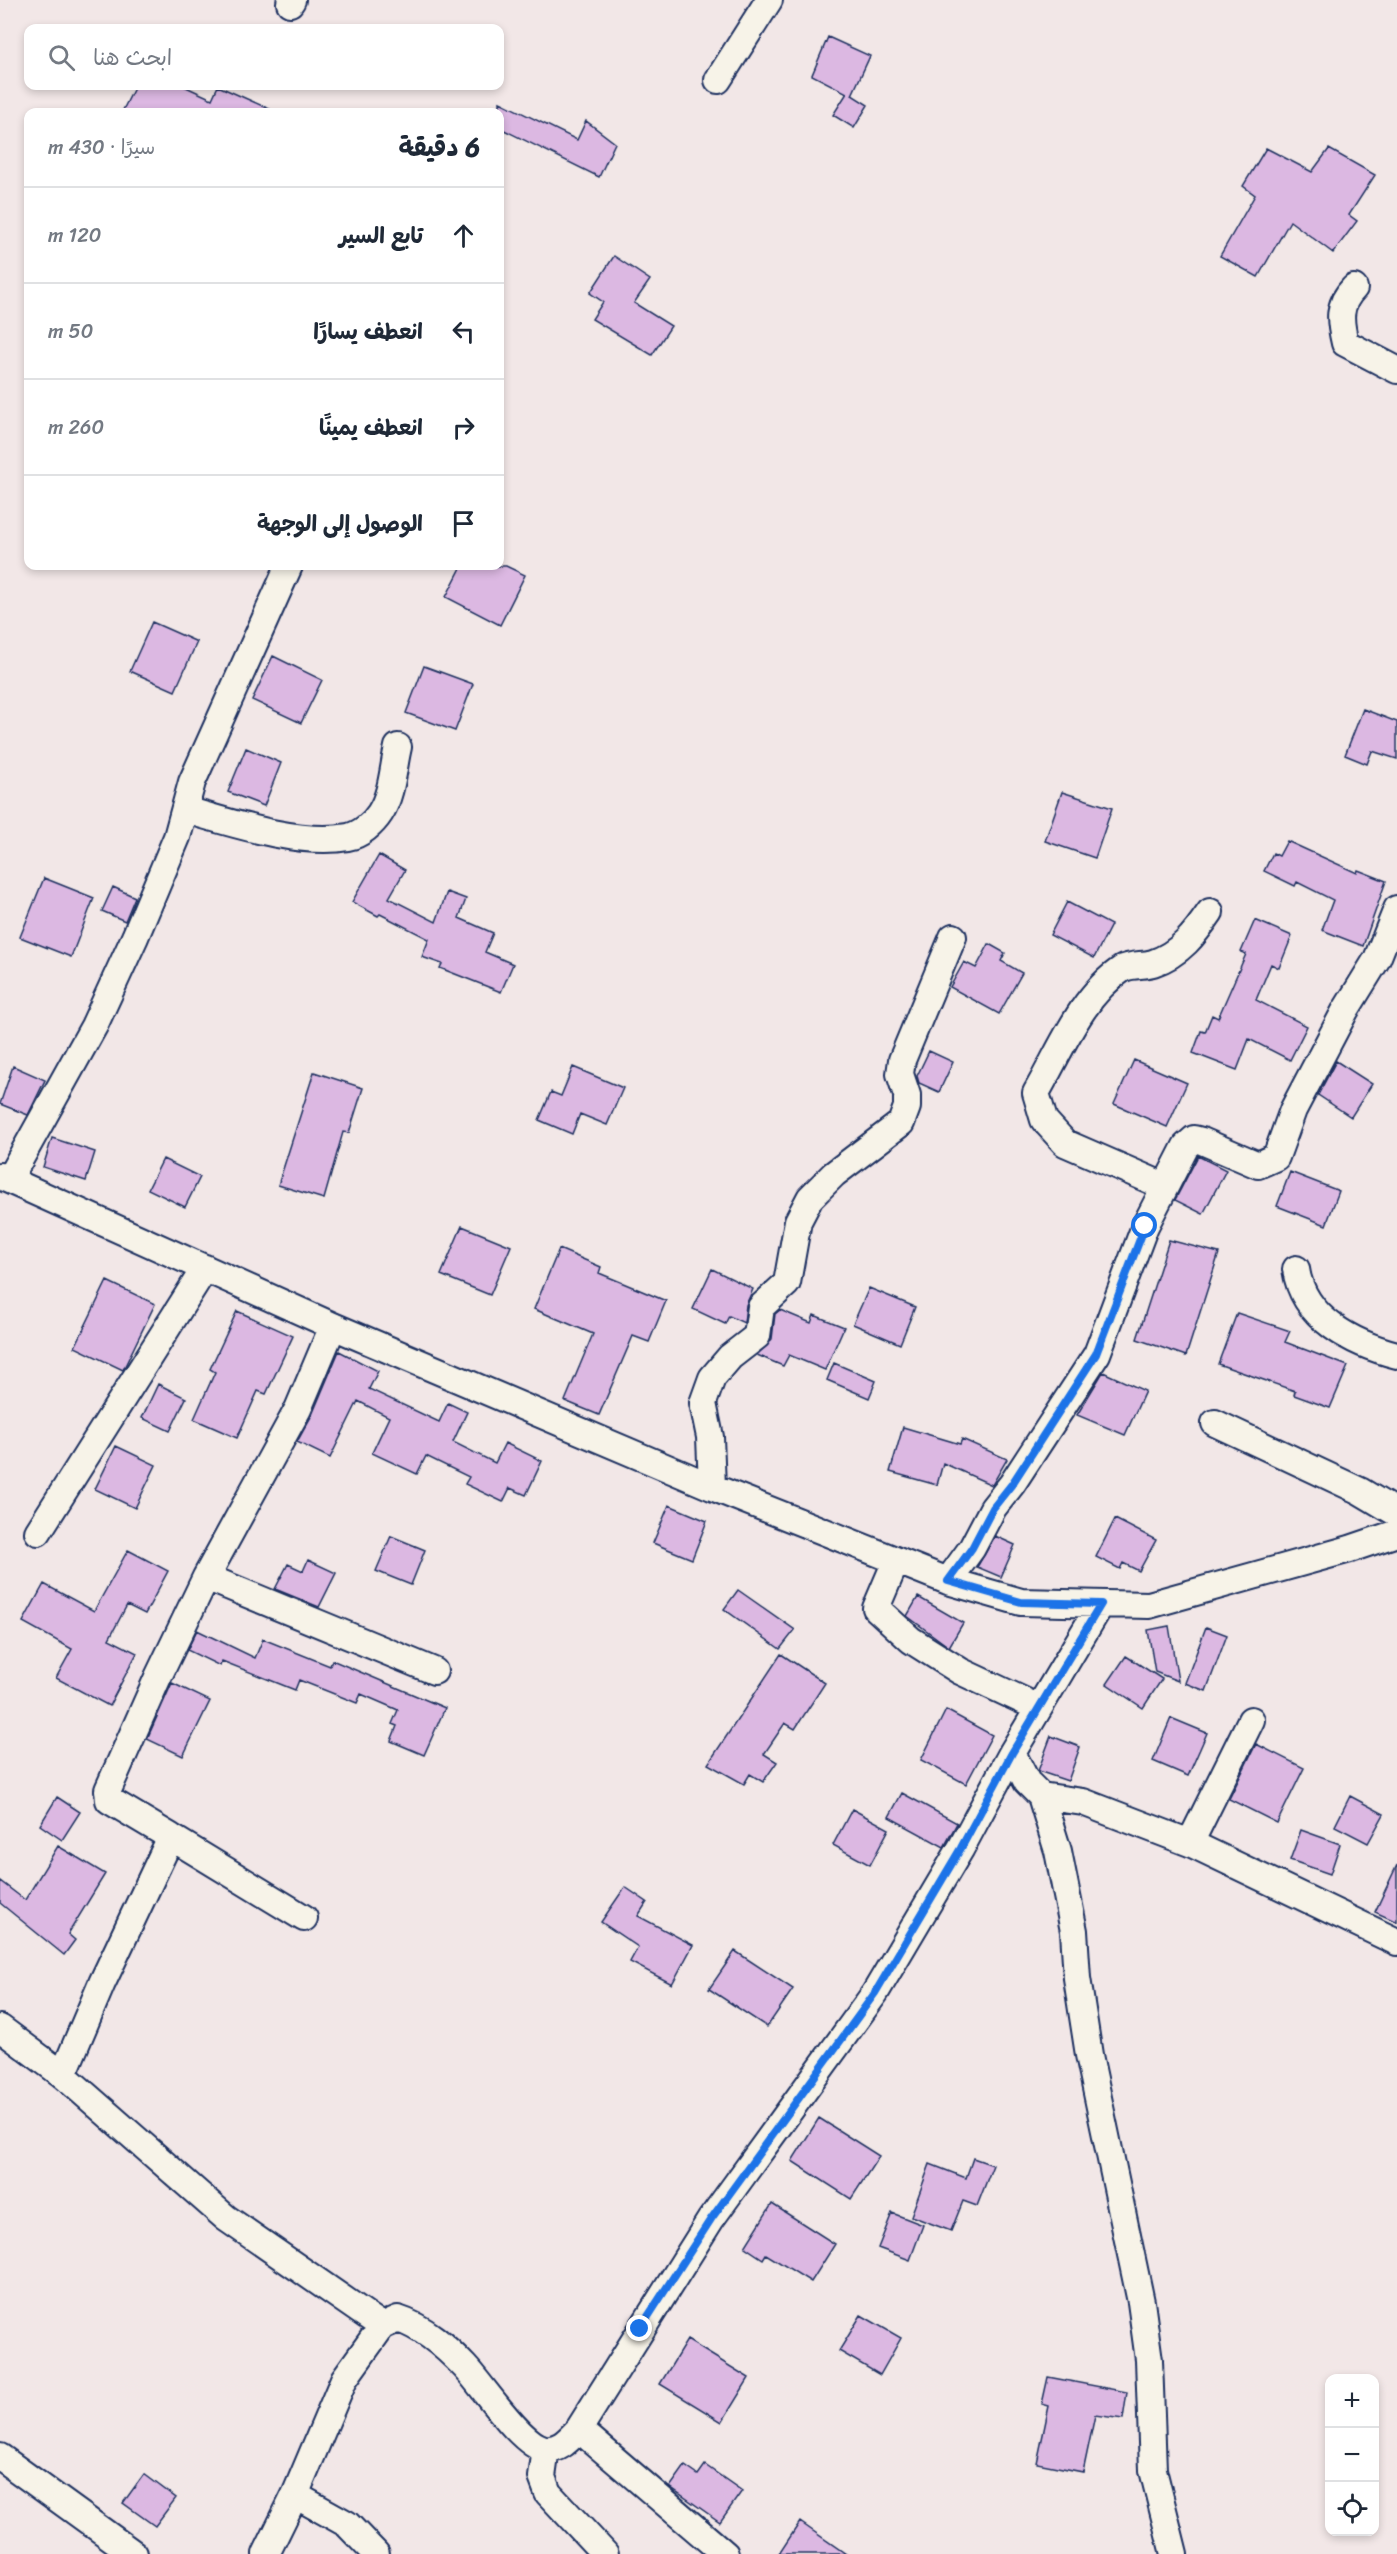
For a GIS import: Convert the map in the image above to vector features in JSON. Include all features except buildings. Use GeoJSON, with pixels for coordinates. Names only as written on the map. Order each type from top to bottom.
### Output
{"type":"FeatureCollection","features":[{"type":"Feature","properties":{"kind":"street"},"geometry":{"type":"LineString","coordinates":[[718,80],[769,0]]}},
{"type":"Feature","properties":{"kind":"street"},"geometry":{"type":"LineString","coordinates":[[1354,288],[1346,296],[1339,318],[1345,343],[1397,370]]}},
{"type":"Feature","properties":{"kind":"street"},"geometry":{"type":"LineString","coordinates":[[287,570],[192,782],[186,810],[165,868],[94,1026],[4,1177],[333,1326],[712,1487],[948,1581],[1021,1602],[1149,1605],[1350,1549],[1397,1533]]}},
{"type":"Feature","properties":{"kind":"street"},"geometry":{"type":"LineString","coordinates":[[186,810],[248,828],[282,834],[348,837],[365,830],[380,814],[386,800],[398,747]]}},
{"type":"Feature","properties":{"kind":"street"},"geometry":{"type":"LineString","coordinates":[[948,1581],[972,1548],[993,1508],[1012,1484],[1096,1354],[1145,1226],[1186,1146],[1194,1139],[1258,1166],[1276,1157],[1293,1110],[1328,1042],[1377,959],[1397,909]]}},
{"type":"Feature","properties":{"kind":"street"},"geometry":{"type":"LineString","coordinates":[[1164,1186],[1065,1143],[1044,1120],[1036,1093],[1091,998],[1123,968],[1153,963],[1177,951],[1193,937],[1210,912]]}},
{"type":"Feature","properties":{"kind":"street"},"geometry":{"type":"LineString","coordinates":[[712,1487],[710,1437],[703,1403],[712,1378],[730,1357],[757,1336],[761,1307],[787,1283],[798,1221],[810,1198],[834,1174],[901,1124],[908,1107],[907,1095],[900,1074],[902,1060],[953,937]]}},
{"type":"Feature","properties":{"kind":"street"},"geometry":{"type":"LineString","coordinates":[[38,1532],[205,1268]]}},
{"type":"Feature","properties":{"kind":"street"},"geometry":{"type":"LineString","coordinates":[[1296,1269],[1298,1284],[1314,1311],[1327,1322],[1371,1349],[1397,1355]]}},
{"type":"Feature","properties":{"kind":"street"},"geometry":{"type":"LineString","coordinates":[[304,1918],[109,1800],[108,1790],[158,1677],[206,1577],[298,1408],[333,1326]]}},
{"type":"Feature","properties":{"kind":"street"},"geometry":{"type":"LineString","coordinates":[[1215,1424],[1360,1491],[1397,1513]]}},
{"type":"Feature","properties":{"kind":"street"},"geometry":{"type":"LineString","coordinates":[[896,1561],[876,1608],[911,1640],[960,1671],[1039,1708]]}},
{"type":"Feature","properties":{"kind":"street"},"geometry":{"type":"LineString","coordinates":[[206,1577],[434,1671]]}},
{"type":"Feature","properties":{"kind":"street"},"geometry":{"type":"LineString","coordinates":[[266,2554],[296,2495],[344,2379],[382,2326],[398,2319],[418,2326],[465,2367],[529,2444],[546,2449],[561,2447],[579,2429],[711,2219],[875,1993],[961,1848],[1012,1753],[1101,1604]]}},
{"type":"Feature","properties":{"kind":"street"},"geometry":{"type":"LineString","coordinates":[[1190,1843],[1251,1720]]}},
{"type":"Feature","properties":{"kind":"street"},"geometry":{"type":"LineString","coordinates":[[1012,1753],[1027,1782],[1041,1796],[1058,1851],[1070,1908],[1089,2055],[1141,2302],[1149,2360],[1153,2470],[1174,2554]]}},
{"type":"Feature","properties":{"kind":"street"},"geometry":{"type":"LineString","coordinates":[[1041,1796],[1083,1802],[1190,1843],[1397,1942]]}},
{"type":"Feature","properties":{"kind":"street"},"geometry":{"type":"LineString","coordinates":[[63,2075],[102,1983],[171,1837]]}},
{"type":"Feature","properties":{"kind":"street"},"geometry":{"type":"LineString","coordinates":[[0,2028],[63,2075],[226,2218],[382,2326]]}},
{"type":"Feature","properties":{"kind":"street"},"geometry":{"type":"LineString","coordinates":[[579,2429],[725,2554]]}},
{"type":"Feature","properties":{"kind":"street"},"geometry":{"type":"LineString","coordinates":[[546,2449],[542,2477],[548,2493],[605,2554]]}},
{"type":"Feature","properties":{"kind":"street"},"geometry":{"type":"LineString","coordinates":[[0,2457],[134,2554]]}},
{"type":"Feature","properties":{"kind":"street"},"geometry":{"type":"LineString","coordinates":[[296,2495],[347,2524],[376,2554]]}},
{"type":"Feature","properties":{"kind":"route"},"geometry":{"type":"LineString","coordinates":[[640,2329],[711,2219],[875,1993],[961,1848],[1012,1753],[1101,1604],[1021,1602],[948,1581],[972,1548],[993,1508],[1012,1484],[1096,1354],[1121,1294],[1145,1226]]}}]}
